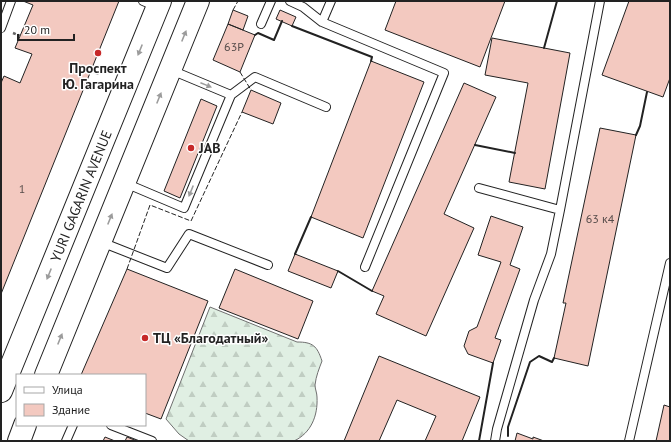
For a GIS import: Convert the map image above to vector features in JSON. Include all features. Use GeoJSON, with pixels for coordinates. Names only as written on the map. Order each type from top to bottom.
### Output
{"type":"FeatureCollection","features":[{"type":"Feature","properties":{"kind":"main road"},"geometry":{"type":"LineString","coordinates":[[46,374],[198,1]]}},
{"type":"Feature","properties":{"kind":"main road","name":"YURI GAGARIN AVENUE"},"geometry":{"type":"LineString","coordinates":[[1,391],[154,3]]}},
{"type":"Feature","properties":{"kind":"main road"},"geometry":{"type":"LineString","coordinates":[[19,441],[25,426]]}},
{"type":"Feature","properties":{"kind":"lane"},"geometry":{"type":"LineString","coordinates":[[1,28],[11,1]]}},
{"type":"Feature","properties":{"kind":"lane"},"geometry":{"type":"LineString","coordinates":[[261,24],[270,1]]}},
{"type":"Feature","properties":{"kind":"lane"},"geometry":{"type":"LineString","coordinates":[[290,1],[303,7],[322,22],[444,74],[365,267]]}},
{"type":"Feature","properties":{"kind":"lane"},"geometry":{"type":"LineString","coordinates":[[322,22],[331,1]]}},
{"type":"Feature","properties":{"kind":"lane"},"geometry":{"type":"LineString","coordinates":[[495,441],[497,429],[532,307],[550,254],[560,210],[600,1]]}},
{"type":"Feature","properties":{"kind":"lane"},"geometry":{"type":"LineString","coordinates":[[170,70],[231,95]]}},
{"type":"Feature","properties":{"kind":"lane"},"geometry":{"type":"LineString","coordinates":[[124,183],[184,208],[231,95],[255,78],[326,107]]}},
{"type":"Feature","properties":{"kind":"lane"},"geometry":{"type":"LineString","coordinates":[[480,188],[560,210]]}},
{"type":"Feature","properties":{"kind":"lane"},"geometry":{"type":"LineString","coordinates":[[100,241],[167,268],[189,234],[268,266]]}},
{"type":"Feature","properties":{"kind":"lane"},"geometry":{"type":"LineString","coordinates":[[629,441],[670,263]]}},
{"type":"Feature","properties":{"kind":"lane"},"geometry":{"type":"LineString","coordinates":[[66,441],[73,426]]}},
{"type":"Feature","properties":{"kind":"lane"},"geometry":{"type":"LineString","coordinates":[[114,426],[152,441]]}},
{"type":"Feature","properties":{"kind":"path"},"geometry":{"type":"LineString","coordinates":[[91,71],[99,74]]}},
{"type":"Feature","properties":{"kind":"green space"},"geometry":{"type":"Polygon","coordinates":[[[210,307],[297,342],[311,344],[316,348],[322,361],[315,385],[317,404],[315,417],[309,429],[300,438],[294,441],[189,441],[179,434],[166,419],[210,307]]]}},
{"type":"Feature","properties":{"kind":"building"},"geometry":{"type":"Polygon","coordinates":[[[23,1],[119,1],[1,294],[1,83],[4,76],[20,83],[32,54],[15,48],[33,5],[23,1]]]}},
{"type":"Feature","properties":{"kind":"building"},"geometry":{"type":"Polygon","coordinates":[[[396,1],[505,1],[480,67],[385,30],[396,1]]]}},
{"type":"Feature","properties":{"kind":"building"},"geometry":{"type":"Polygon","coordinates":[[[629,1],[670,1],[670,78],[663,97],[602,75],[629,1]]]}},
{"type":"Feature","properties":{"kind":"building"},"geometry":{"type":"Polygon","coordinates":[[[233,10],[248,16],[243,30],[228,24],[233,10]]]}},
{"type":"Feature","properties":{"kind":"building"},"geometry":{"type":"Polygon","coordinates":[[[280,10],[296,17],[292,26],[276,19],[280,10]]]}},
{"type":"Feature","properties":{"kind":"building"},"geometry":{"type":"Polygon","coordinates":[[[228,24],[255,35],[240,72],[213,60],[228,24]]]}},
{"type":"Feature","properties":{"kind":"building"},"geometry":{"type":"Polygon","coordinates":[[[492,38],[570,53],[545,189],[509,182],[528,83],[485,75],[492,38]]]}},
{"type":"Feature","properties":{"kind":"building"},"geometry":{"type":"Polygon","coordinates":[[[371,61],[424,82],[363,238],[311,217],[371,61]]]}},
{"type":"Feature","properties":{"kind":"building"},"geometry":{"type":"Polygon","coordinates":[[[464,83],[496,97],[444,214],[474,228],[426,336],[376,314],[384,296],[372,291],[464,83]]]}},
{"type":"Feature","properties":{"kind":"building"},"geometry":{"type":"Polygon","coordinates":[[[251,90],[281,103],[273,124],[242,112],[251,90]]]}},
{"type":"Feature","properties":{"kind":"building","name":"JAB"},"geometry":{"type":"Polygon","coordinates":[[[201,99],[217,106],[180,198],[164,191],[201,99]]]}},
{"type":"Feature","properties":{"kind":"building"},"geometry":{"type":"Polygon","coordinates":[[[600,128],[636,135],[588,366],[554,358],[566,303],[563,303],[600,128]]]}},
{"type":"Feature","properties":{"kind":"building"},"geometry":{"type":"Polygon","coordinates":[[[491,216],[523,227],[510,265],[520,269],[495,338],[501,340],[493,363],[468,354],[464,346],[469,331],[477,327],[501,262],[478,255],[491,216]]]}},
{"type":"Feature","properties":{"kind":"building"},"geometry":{"type":"Polygon","coordinates":[[[295,254],[338,271],[331,288],[288,271],[295,254]]]}},
{"type":"Feature","properties":{"kind":"building","name":"ТЦ «Благодатный»"},"geometry":{"type":"Polygon","coordinates":[[[127,269],[208,301],[161,419],[146,413],[146,374],[81,374],[127,269]]]}},
{"type":"Feature","properties":{"kind":"building"},"geometry":{"type":"Polygon","coordinates":[[[235,269],[313,301],[298,339],[219,308],[235,269]]]}},
{"type":"Feature","properties":{"kind":"building"},"geometry":{"type":"Polygon","coordinates":[[[379,356],[480,397],[462,441],[425,441],[436,416],[397,400],[379,441],[344,441],[379,356]]]}},
{"type":"Feature","properties":{"kind":"building"},"geometry":{"type":"Polygon","coordinates":[[[664,405],[670,407],[670,441],[656,441],[664,405]]]}},
{"type":"Feature","properties":{"kind":"building"},"geometry":{"type":"Polygon","coordinates":[[[517,433],[533,439],[533,437],[544,441],[515,441],[517,433]]]}},
{"type":"Feature","properties":{"kind":"building"},"geometry":{"type":"Polygon","coordinates":[[[105,437],[115,441],[103,441],[105,437]]]}},
{"type":"Feature","properties":{"kind":"building"},"geometry":{"type":"Polygon","coordinates":[[[127,437],[137,441],[125,441],[127,437]]]}},
{"type":"Feature","properties":{"kind":"fence"},"geometry":{"type":"LineString","coordinates":[[233,10],[238,1]]}},
{"type":"Feature","properties":{"kind":"fence"},"geometry":{"type":"LineString","coordinates":[[240,72],[251,90]]}},
{"type":"Feature","properties":{"kind":"fence"},"geometry":{"type":"LineString","coordinates":[[127,269],[150,205],[191,221],[242,112]]}},
{"type":"Feature","properties":{"kind":"wall"},"geometry":{"type":"LineString","coordinates":[[544,48],[557,1]]}},
{"type":"Feature","properties":{"kind":"wall"},"geometry":{"type":"LineString","coordinates":[[255,35],[258,33],[274,40],[282,21]]}},
{"type":"Feature","properties":{"kind":"wall"},"geometry":{"type":"LineString","coordinates":[[292,26],[372,57],[371,61]]}},
{"type":"Feature","properties":{"kind":"wall"},"geometry":{"type":"LineString","coordinates":[[636,135],[640,126],[647,92]]}},
{"type":"Feature","properties":{"kind":"wall"},"geometry":{"type":"LineString","coordinates":[[475,145],[515,153]]}},
{"type":"Feature","properties":{"kind":"wall"},"geometry":{"type":"LineString","coordinates":[[295,254],[311,217]]}},
{"type":"Feature","properties":{"kind":"wall"},"geometry":{"type":"LineString","coordinates":[[338,271],[372,291]]}},
{"type":"Feature","properties":{"kind":"wall"},"geometry":{"type":"LineString","coordinates":[[508,436],[508,427],[530,362],[539,356],[552,362],[554,358]]}},
{"type":"Feature","properties":{"kind":"wall"},"geometry":{"type":"LineString","coordinates":[[479,441],[493,363]]}},
{"type":"Feature","properties":{"kind":"place","name":"Проспект Ю. Гагарина"},"geometry":{"type":"Point","coordinates":[98,53]}},
{"type":"Feature","properties":{"kind":"place","name":"JAB"},"geometry":{"type":"Point","coordinates":[191,148]}},
{"type":"Feature","properties":{"kind":"place","name":"ТЦ «Благодатный»"},"geometry":{"type":"Point","coordinates":[145,338]}}]}
